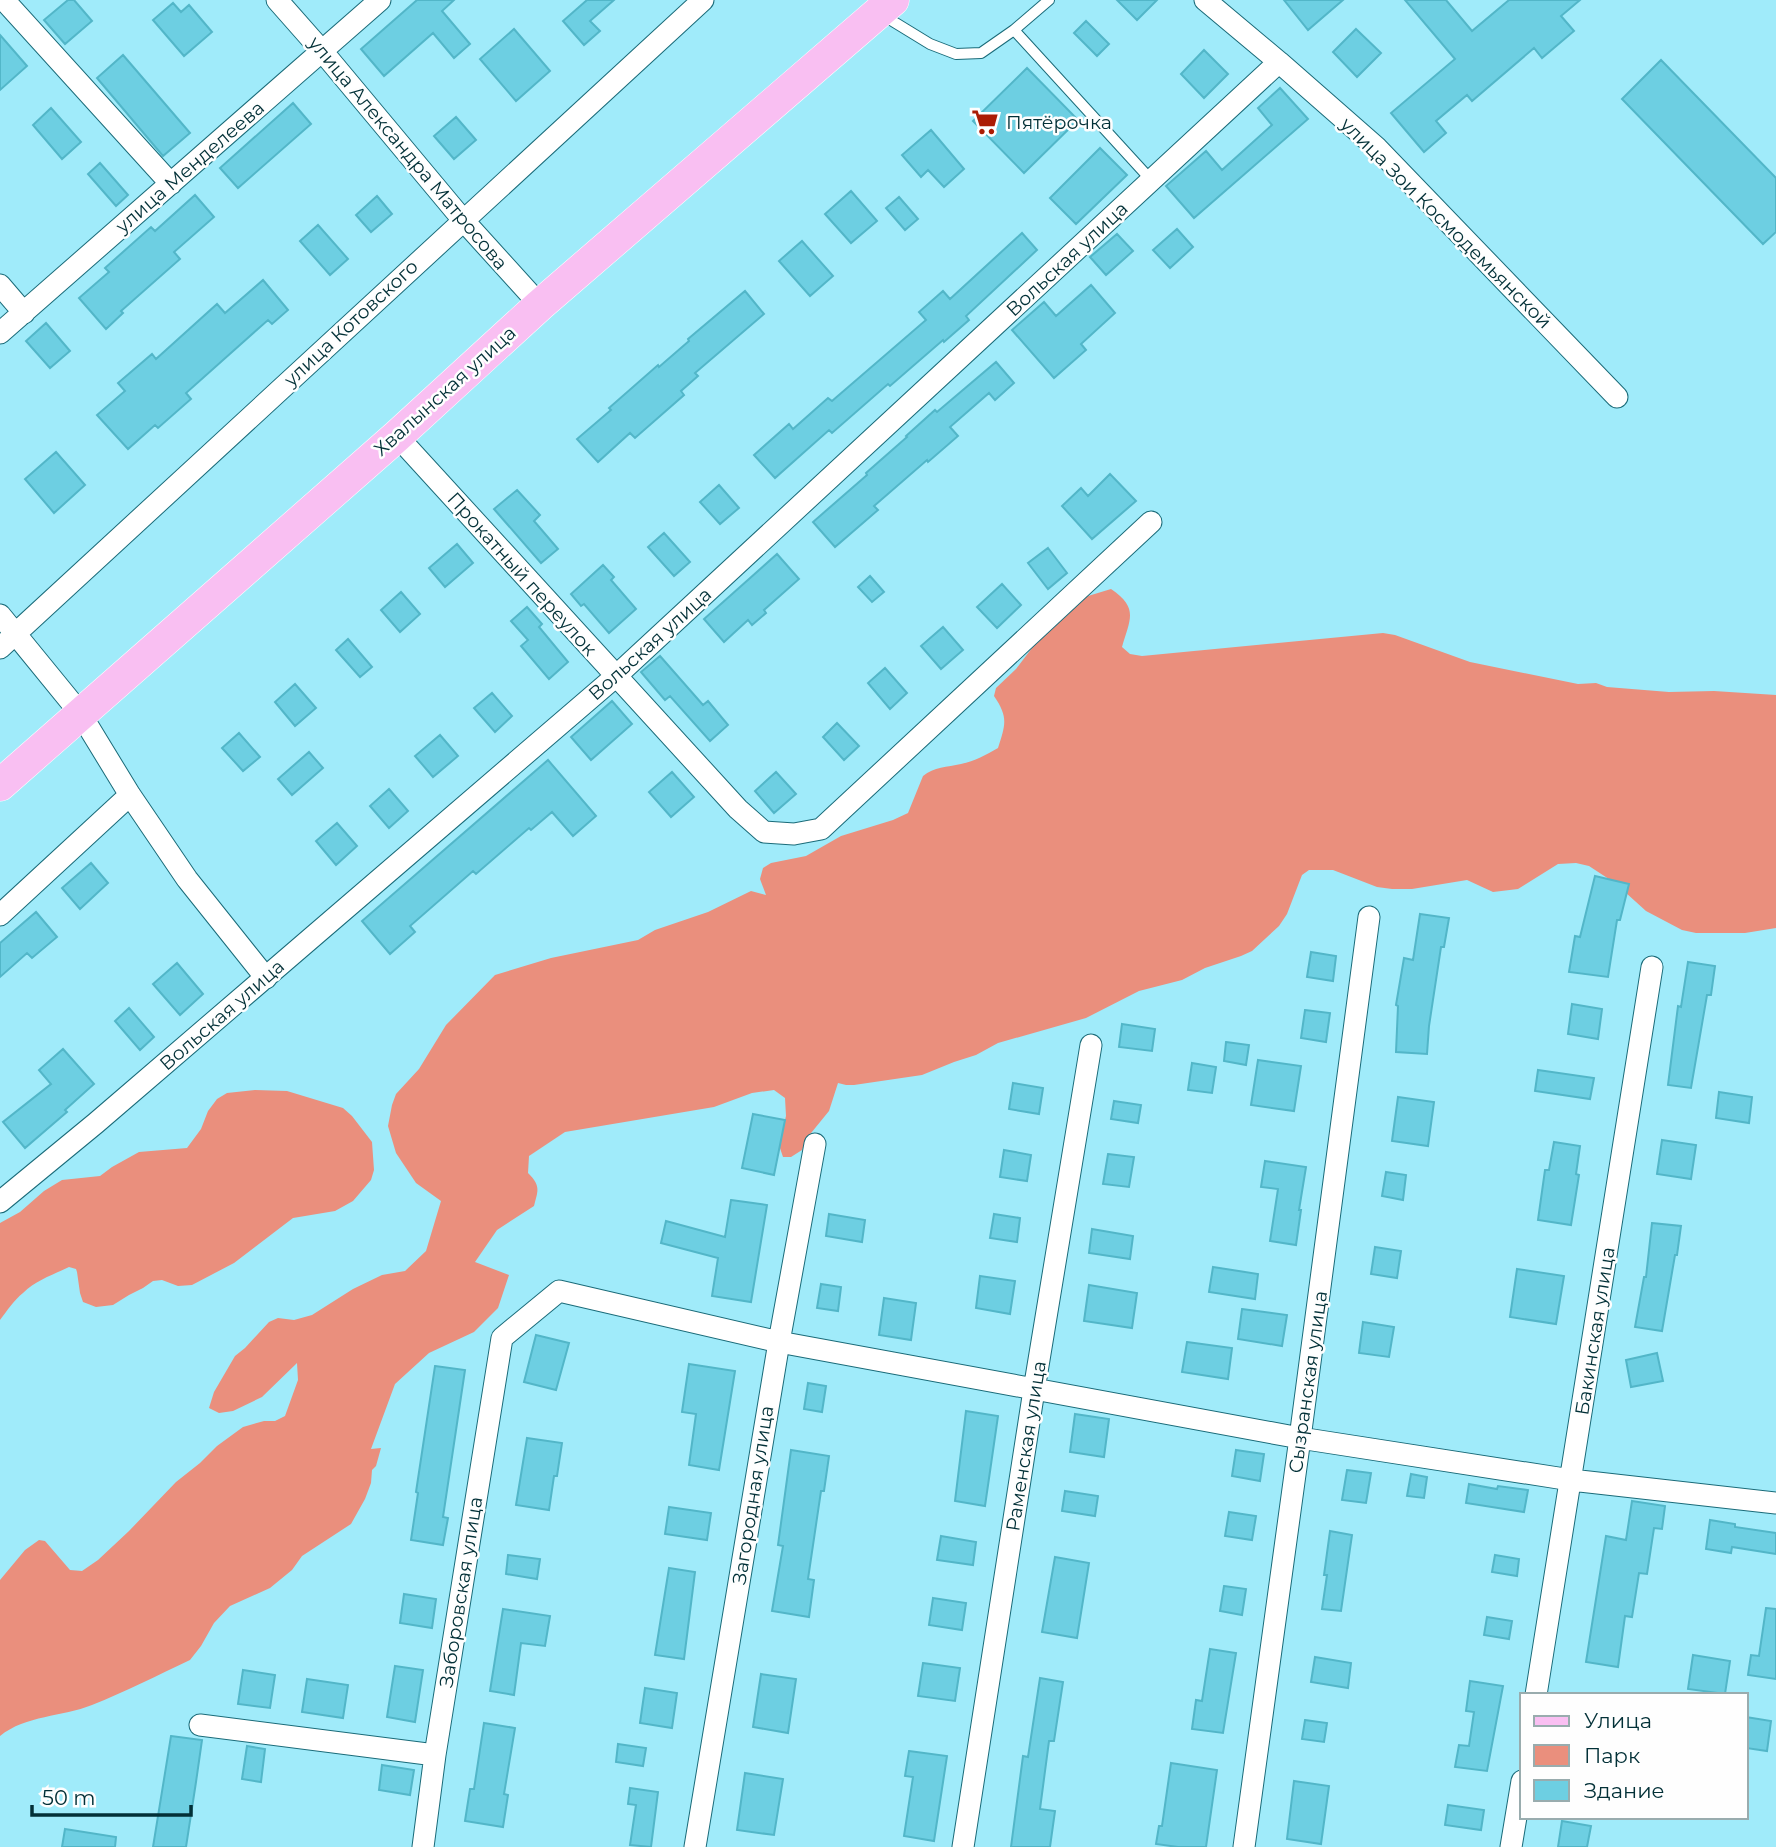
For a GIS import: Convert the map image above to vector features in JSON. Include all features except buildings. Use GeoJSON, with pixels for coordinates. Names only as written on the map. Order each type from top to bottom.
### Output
{"type":"FeatureCollection","features":[{"type":"Feature","properties":{"kind":"main road","name":"Хвалынская улица"},"geometry":{"type":"LineString","coordinates":[[0,785],[397,436],[540,305],[886,6]]}},
{"type":"Feature","properties":{"kind":"street"},"geometry":{"type":"LineString","coordinates":[[4,0],[171,184]]}},
{"type":"Feature","properties":{"kind":"street","name":"улица Александра Матросова"},"geometry":{"type":"LineString","coordinates":[[277,0],[463,220],[540,305]]}},
{"type":"Feature","properties":{"kind":"street","name":"улица Менделеева"},"geometry":{"type":"LineString","coordinates":[[0,333],[380,0]]}},
{"type":"Feature","properties":{"kind":"street","name":"улица Котовского"},"geometry":{"type":"LineString","coordinates":[[8,641],[703,0]]}},
{"type":"Feature","properties":{"kind":"street","name":"улица Зои Космодемьянской"},"geometry":{"type":"LineString","coordinates":[[1205,0],[1377,148],[1618,397]]}},
{"type":"Feature","properties":{"kind":"street","name":"Вольская улица"},"geometry":{"type":"LineString","coordinates":[[0,1202],[266,978],[615,677],[1279,62]]}},
{"type":"Feature","properties":{"kind":"street"},"geometry":{"type":"LineString","coordinates":[[0,285],[23,313]]}},
{"type":"Feature","properties":{"kind":"street","name":"Прокатный переулок"},"geometry":{"type":"LineString","coordinates":[[397,436],[615,677],[738,809],[764,832],[794,834],[821,829],[1151,522]]}},
{"type":"Feature","properties":{"kind":"street"},"geometry":{"type":"LineString","coordinates":[[0,615],[8,641],[80,713],[130,795],[187,878],[266,978]]}},
{"type":"Feature","properties":{"kind":"street"},"geometry":{"type":"LineString","coordinates":[[0,915],[130,795]]}},
{"type":"Feature","properties":{"kind":"street","name":"Сызранская улица"},"geometry":{"type":"LineString","coordinates":[[1244,1847],[1369,917]]}},
{"type":"Feature","properties":{"kind":"street","name":"Бакинская улица"},"geometry":{"type":"LineString","coordinates":[[1536,1693],[1652,967]]}},
{"type":"Feature","properties":{"kind":"street","name":"Раменская улица"},"geometry":{"type":"LineString","coordinates":[[964,1847],[1034,1390],[1091,1045]]}},
{"type":"Feature","properties":{"kind":"street","name":"Загородная улица"},"geometry":{"type":"LineString","coordinates":[[695,1847],[779,1342],[815,1144]]}},
{"type":"Feature","properties":{"kind":"street","name":"Заборовская улица"},"geometry":{"type":"LineString","coordinates":[[423,1847],[435,1755],[502,1338],[559,1291],[779,1342]]}},
{"type":"Feature","properties":{"kind":"street"},"geometry":{"type":"LineString","coordinates":[[779,1342],[1300,1438],[1572,1480],[1776,1503]]}},
{"type":"Feature","properties":{"kind":"street"},"geometry":{"type":"LineString","coordinates":[[200,1725],[435,1755]]}},
{"type":"Feature","properties":{"kind":"street"},"geometry":{"type":"LineString","coordinates":[[1511,1847],[1520,1793]]}},
{"type":"Feature","properties":{"kind":"lane"},"geometry":{"type":"LineString","coordinates":[[886,6],[930,44],[956,54],[981,53],[1014,30],[1049,0]]}},
{"type":"Feature","properties":{"kind":"lane"},"geometry":{"type":"LineString","coordinates":[[1014,30],[1152,181]]}},
{"type":"Feature","properties":{"kind":"green space"},"geometry":{"type":"Polygon","coordinates":[[[1111,589],[1129,608],[1129,621],[1122,647],[1130,654],[1142,656],[1383,633],[1470,662],[1578,684],[1596,683],[1607,687],[1669,692],[1714,691],[1776,695],[1776,928],[1745,933],[1696,933],[1682,930],[1646,911],[1615,883],[1589,866],[1576,863],[1558,864],[1518,889],[1493,892],[1467,880],[1412,889],[1392,889],[1377,887],[1333,870],[1309,870],[1302,875],[1287,914],[1279,926],[1252,951],[1205,968],[1182,980],[1139,991],[1086,1018],[998,1043],[976,1055],[922,1075],[854,1085],[838,1083],[829,1111],[807,1138],[802,1150],[791,1157],[783,1157],[779,1145],[786,1116],[785,1098],[774,1090],[752,1093],[714,1107],[565,1132],[529,1156],[528,1173],[537,1188],[534,1206],[497,1230],[475,1262],[509,1275],[498,1308],[474,1332],[429,1353],[395,1384],[371,1449],[381,1448],[376,1466],[372,1470],[371,1483],[351,1524],[302,1556],[292,1570],[270,1588],[230,1606],[214,1623],[190,1660],[92,1705],[21,1724],[0,1736],[0,1580],[25,1550],[39,1540],[45,1541],[70,1570],[82,1571],[98,1560],[176,1482],[217,1446],[243,1427],[275,1421],[285,1416],[298,1380],[297,1363],[262,1397],[233,1411],[219,1413],[209,1408],[214,1392],[235,1356],[269,1322],[278,1318],[294,1320],[312,1315],[353,1289],[382,1275],[405,1271],[426,1251],[441,1201],[416,1183],[396,1153],[388,1126],[396,1094],[419,1069],[446,1025],[495,975],[551,958],[638,940],[655,930],[708,912],[751,891],[766,895],[760,879],[763,868],[771,863],[806,856],[841,836],[908,813],[923,776],[927,773],[971,761],[998,748],[1004,716],[994,696],[996,688],[1016,669],[1042,630],[1075,600],[1111,589]]]}},
{"type":"Feature","properties":{"kind":"green space"},"geometry":{"type":"Polygon","coordinates":[[[287,1091],[343,1108],[352,1116],[372,1142],[374,1170],[371,1180],[353,1201],[335,1211],[293,1218],[234,1263],[192,1285],[178,1286],[162,1280],[153,1281],[113,1305],[96,1307],[83,1302],[76,1269],[69,1267],[28,1288],[0,1320],[0,1223],[20,1212],[44,1191],[62,1180],[100,1176],[139,1152],[187,1148],[217,1099],[227,1093],[287,1091]]]}},
{"type":"Feature","properties":{"kind":"place","name":"Пятёрочка"},"geometry":{"type":"Point","coordinates":[985,122]}}]}
